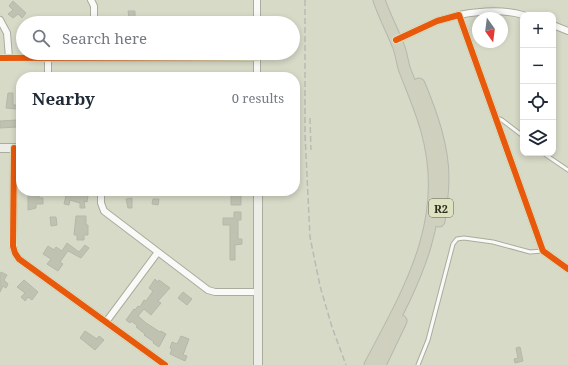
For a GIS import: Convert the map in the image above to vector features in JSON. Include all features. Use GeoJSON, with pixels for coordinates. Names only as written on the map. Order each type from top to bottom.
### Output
{"type":"FeatureCollection","features":[{"type":"Feature","properties":{"kind":"highway","name":"R2"},"geometry":{"type":"LineString","coordinates":[[370,365],[411,284],[423,254],[430,227],[434,197],[434,176],[430,143],[417,99],[404,67],[397,43],[379,0]]}},
{"type":"Feature","properties":{"kind":"highway","name":"R2"},"geometry":{"type":"LineString","coordinates":[[380,365],[418,288],[430,256],[438,228],[442,198],[443,176],[435,129],[411,64],[397,43]]}},
{"type":"Feature","properties":{"kind":"street"},"geometry":{"type":"LineString","coordinates":[[91,0],[94,6],[94,16]]}},
{"type":"Feature","properties":{"kind":"street"},"geometry":{"type":"LineString","coordinates":[[257,0],[257,16]]}},
{"type":"Feature","properties":{"kind":"street"},"geometry":{"type":"LineString","coordinates":[[397,43],[437,21],[459,15],[480,11],[501,11],[520,14]]}},
{"type":"Feature","properties":{"kind":"street"},"geometry":{"type":"LineString","coordinates":[[459,15],[543,251],[568,268]]}},
{"type":"Feature","properties":{"kind":"street"},"geometry":{"type":"LineString","coordinates":[[0,20],[5,27],[7,34],[9,58]]}},
{"type":"Feature","properties":{"kind":"street"},"geometry":{"type":"LineString","coordinates":[[556,26],[568,31]]}},
{"type":"Feature","properties":{"kind":"street"},"geometry":{"type":"LineString","coordinates":[[0,58],[16,58]]}},
{"type":"Feature","properties":{"kind":"street"},"geometry":{"type":"LineString","coordinates":[[48,60],[48,72]]}},
{"type":"Feature","properties":{"kind":"street"},"geometry":{"type":"LineString","coordinates":[[257,60],[257,72]]}},
{"type":"Feature","properties":{"kind":"street"},"geometry":{"type":"LineString","coordinates":[[0,148],[16,148]]}},
{"type":"Feature","properties":{"kind":"street"},"geometry":{"type":"LineString","coordinates":[[16,187],[13,246],[14,253],[19,259],[165,365]]}},
{"type":"Feature","properties":{"kind":"street"},"geometry":{"type":"LineString","coordinates":[[101,196],[101,203],[104,211],[201,286],[211,292],[258,292]]}},
{"type":"Feature","properties":{"kind":"street"},"geometry":{"type":"LineString","coordinates":[[258,196],[258,365]]}},
{"type":"Feature","properties":{"kind":"street"},"geometry":{"type":"LineString","coordinates":[[106,322],[158,252]]}},
{"type":"Feature","properties":{"kind":"lane"},"geometry":{"type":"LineString","coordinates":[[495,117],[502,120],[520,134]]}},
{"type":"Feature","properties":{"kind":"lane"},"geometry":{"type":"LineString","coordinates":[[547,156],[568,170]]}},
{"type":"Feature","properties":{"kind":"lane"},"geometry":{"type":"LineString","coordinates":[[418,365],[428,340],[453,244],[457,239],[464,238],[493,242],[530,252],[543,251]]}},
{"type":"Feature","properties":{"kind":"building"},"geometry":{"type":"Polygon","coordinates":[[[13,1],[26,13],[24,16],[20,16],[18,14],[13,18],[8,14],[13,10],[9,6],[13,1]]]}},
{"type":"Feature","properties":{"kind":"building"},"geometry":{"type":"Polygon","coordinates":[[[128,11],[135,11],[135,16],[129,16],[128,11]]]}},
{"type":"Feature","properties":{"kind":"building"},"geometry":{"type":"Polygon","coordinates":[[[8,93],[13,93],[13,105],[16,105],[16,109],[6,108],[8,93]]]}},
{"type":"Feature","properties":{"kind":"building"},"geometry":{"type":"Polygon","coordinates":[[[16,120],[16,127],[0,128],[0,121],[16,120]]]}},
{"type":"Feature","properties":{"kind":"building"},"geometry":{"type":"Polygon","coordinates":[[[28,196],[39,196],[39,198],[43,198],[43,204],[36,204],[36,208],[28,210],[28,196]]]}},
{"type":"Feature","properties":{"kind":"building"},"geometry":{"type":"Polygon","coordinates":[[[66,196],[88,196],[87,202],[84,201],[85,208],[80,208],[80,203],[70,200],[69,205],[64,204],[66,196]]]}},
{"type":"Feature","properties":{"kind":"building"},"geometry":{"type":"Polygon","coordinates":[[[231,196],[241,196],[241,205],[231,205],[231,196]]]}},
{"type":"Feature","properties":{"kind":"building"},"geometry":{"type":"Polygon","coordinates":[[[132,198],[132,208],[128,208],[126,199],[132,198]]]}},
{"type":"Feature","properties":{"kind":"building"},"geometry":{"type":"Polygon","coordinates":[[[153,199],[159,199],[158,205],[152,204],[153,199]]]}},
{"type":"Feature","properties":{"kind":"building"},"geometry":{"type":"Polygon","coordinates":[[[234,212],[241,212],[241,220],[238,220],[238,239],[242,239],[242,244],[235,245],[235,260],[230,260],[230,225],[223,225],[223,218],[234,218],[234,212]]]}},
{"type":"Feature","properties":{"kind":"building"},"geometry":{"type":"Polygon","coordinates":[[[76,216],[86,216],[88,235],[84,235],[84,240],[77,240],[77,235],[74,235],[76,216]]]}},
{"type":"Feature","properties":{"kind":"building"},"geometry":{"type":"Polygon","coordinates":[[[50,217],[56,217],[57,225],[51,226],[50,217]]]}},
{"type":"Feature","properties":{"kind":"building"},"geometry":{"type":"Polygon","coordinates":[[[67,243],[79,252],[85,245],[89,248],[81,258],[68,251],[60,262],[63,264],[58,271],[47,264],[51,259],[43,254],[48,246],[54,250],[56,247],[62,251],[67,243]]]}},
{"type":"Feature","properties":{"kind":"building"},"geometry":{"type":"Polygon","coordinates":[[[1,272],[7,275],[4,280],[8,284],[6,288],[3,286],[0,292],[0,274],[1,272]]]}},
{"type":"Feature","properties":{"kind":"building"},"geometry":{"type":"Polygon","coordinates":[[[155,279],[158,282],[159,280],[170,288],[158,301],[161,303],[151,315],[144,309],[138,316],[160,332],[161,331],[166,334],[159,347],[136,327],[138,326],[131,321],[130,323],[126,320],[134,309],[135,310],[138,306],[140,307],[144,300],[146,301],[153,291],[149,288],[155,279]]]}},
{"type":"Feature","properties":{"kind":"building"},"geometry":{"type":"Polygon","coordinates":[[[24,280],[38,292],[32,300],[28,297],[25,301],[21,297],[25,293],[17,287],[24,280]]]}},
{"type":"Feature","properties":{"kind":"building"},"geometry":{"type":"Polygon","coordinates":[[[183,292],[192,299],[187,305],[178,298],[183,292]]]}},
{"type":"Feature","properties":{"kind":"building"},"geometry":{"type":"Polygon","coordinates":[[[85,331],[97,339],[99,336],[104,340],[95,350],[80,338],[85,331]]]}},
{"type":"Feature","properties":{"kind":"building"},"geometry":{"type":"Polygon","coordinates":[[[181,336],[189,339],[183,355],[187,356],[185,361],[170,354],[172,342],[177,344],[181,336]]]}},
{"type":"Feature","properties":{"kind":"building"},"geometry":{"type":"Polygon","coordinates":[[[520,347],[523,361],[515,363],[514,359],[518,358],[516,348],[520,347]]]}},
{"type":"Feature","properties":{"kind":"railway"},"geometry":{"type":"LineString","coordinates":[[305,0],[305,134],[310,237],[320,286],[332,327],[346,365]]}},
{"type":"Feature","properties":{"kind":"railway"},"geometry":{"type":"LineString","coordinates":[[310,118],[311,150]]}},
{"type":"Feature","properties":{"kind":"cycle path"},"geometry":{"type":"LineString","coordinates":[[396,40],[437,21],[459,15],[543,251],[568,269]]}},
{"type":"Feature","properties":{"kind":"cycle path"},"geometry":{"type":"LineString","coordinates":[[0,58],[16,58]]}},
{"type":"Feature","properties":{"kind":"cycle path"},"geometry":{"type":"LineString","coordinates":[[14,148],[13,246],[19,259],[165,365]]}}]}
